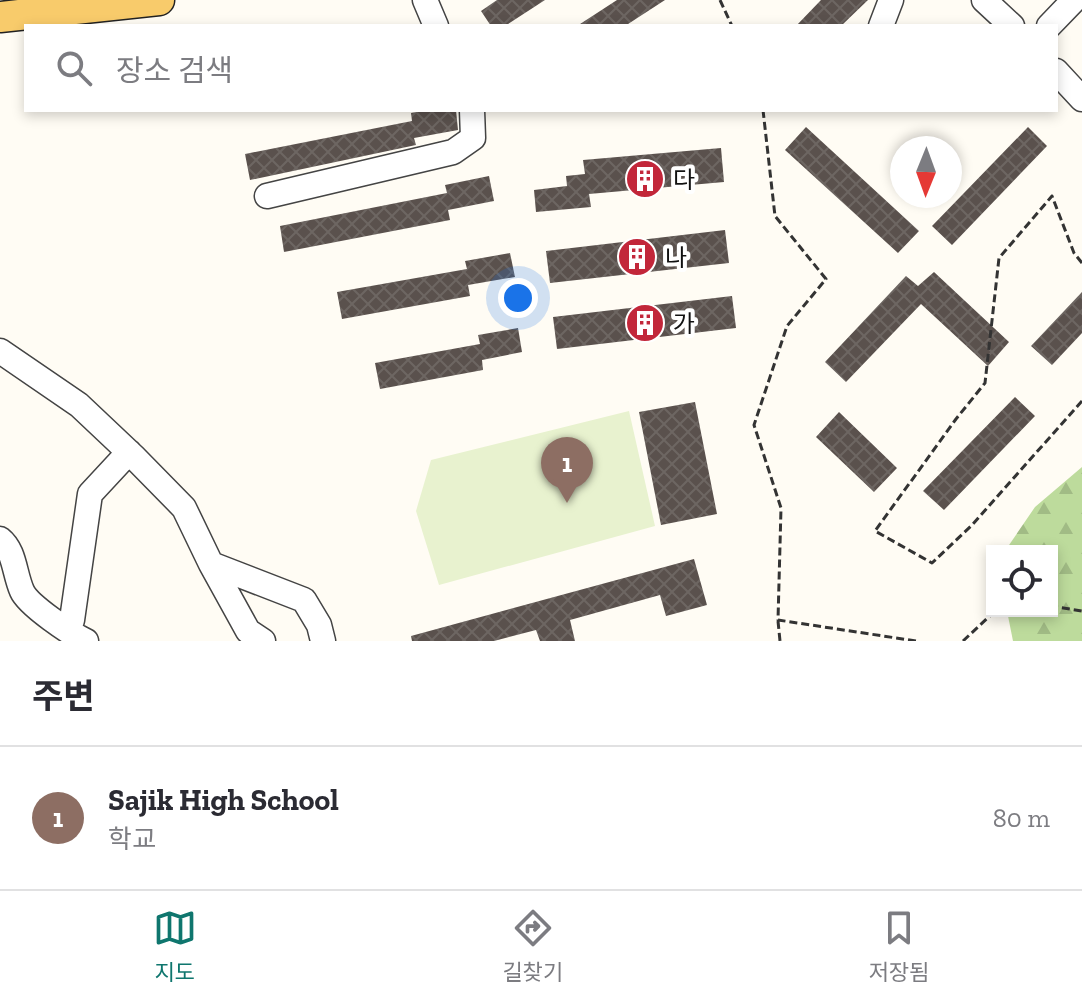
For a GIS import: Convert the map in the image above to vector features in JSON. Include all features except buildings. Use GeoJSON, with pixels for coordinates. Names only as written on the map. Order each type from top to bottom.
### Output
{"type":"FeatureCollection","features":[{"type":"Feature","properties":{"kind":"main road"},"geometry":{"type":"LineString","coordinates":[[0,17],[159,0]]}},
{"type":"Feature","properties":{"kind":"street"},"geometry":{"type":"LineString","coordinates":[[425,0],[435,24]]}},
{"type":"Feature","properties":{"kind":"street"},"geometry":{"type":"LineString","coordinates":[[882,24],[891,0]]}},
{"type":"Feature","properties":{"kind":"street"},"geometry":{"type":"LineString","coordinates":[[984,0],[1010,24]]}},
{"type":"Feature","properties":{"kind":"street"},"geometry":{"type":"LineString","coordinates":[[1051,24],[1074,0]]}},
{"type":"Feature","properties":{"kind":"street"},"geometry":{"type":"LineString","coordinates":[[1058,73],[1082,99]]}},
{"type":"Feature","properties":{"kind":"street"},"geometry":{"type":"LineString","coordinates":[[267,196],[453,152],[473,138],[472,112]]}},
{"type":"Feature","properties":{"kind":"street"},"geometry":{"type":"LineString","coordinates":[[0,351],[79,405],[184,508],[248,638]]}},
{"type":"Feature","properties":{"kind":"street"},"geometry":{"type":"LineString","coordinates":[[72,635],[90,494],[129,452]]}},
{"type":"Feature","properties":{"kind":"street"},"geometry":{"type":"LineString","coordinates":[[0,539],[8,545],[23,594],[72,635]]}},
{"type":"Feature","properties":{"kind":"street"},"geometry":{"type":"LineString","coordinates":[[211,564],[304,600],[319,625],[323,641]]}},
{"type":"Feature","properties":{"kind":"path"},"geometry":{"type":"LineString","coordinates":[[720,0],[731,24]]}},
{"type":"Feature","properties":{"kind":"path"},"geometry":{"type":"LineString","coordinates":[[763,112],[775,216],[826,279],[787,326],[754,425],[781,508],[780,641]]}},
{"type":"Feature","properties":{"kind":"path"},"geometry":{"type":"LineString","coordinates":[[1082,263],[1074,253],[1052,196],[999,258],[985,383],[875,531],[932,563],[972,525],[1082,401]]}},
{"type":"Feature","properties":{"kind":"path"},"geometry":{"type":"LineString","coordinates":[[1058,607],[1082,611]]}},
{"type":"Feature","properties":{"kind":"path"},"geometry":{"type":"LineString","coordinates":[[963,641],[989,617]]}},
{"type":"Feature","properties":{"kind":"path"},"geometry":{"type":"LineString","coordinates":[[778,620],[916,641]]}},
{"type":"Feature","properties":{"kind":"green space"},"geometry":{"type":"Polygon","coordinates":[[[629,411],[655,526],[439,585],[416,511],[431,460],[629,411]]]}},
{"type":"Feature","properties":{"kind":"green space"},"geometry":{"type":"Polygon","coordinates":[[[1082,467],[1082,641],[1013,641],[1008,617],[1058,617],[1058,545],[1009,545],[1035,507],[1082,467]]]}},
{"type":"Feature","properties":{"kind":"place","name":"다"},"geometry":{"type":"Point","coordinates":[645,179]}},
{"type":"Feature","properties":{"kind":"place","name":"나"},"geometry":{"type":"Point","coordinates":[637,257]}},
{"type":"Feature","properties":{"kind":"place","name":"가"},"geometry":{"type":"Point","coordinates":[645,323]}},
{"type":"Feature","properties":{"kind":"place","name":"Sajik High School"},"geometry":{"type":"Point","coordinates":[567,503]}}]}
